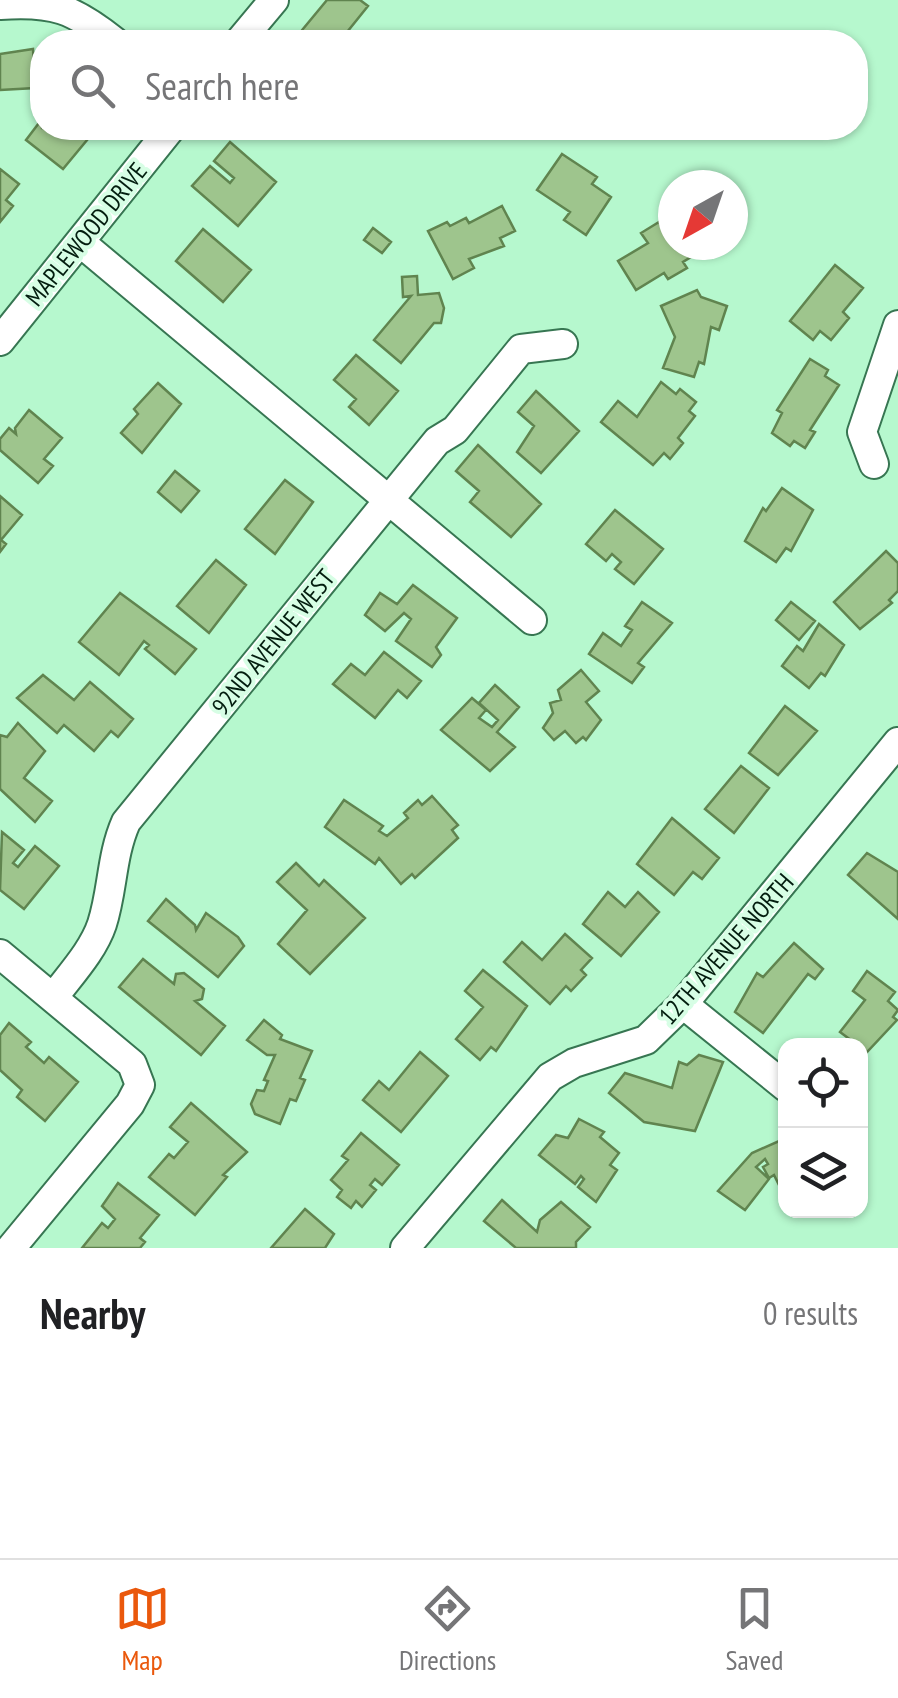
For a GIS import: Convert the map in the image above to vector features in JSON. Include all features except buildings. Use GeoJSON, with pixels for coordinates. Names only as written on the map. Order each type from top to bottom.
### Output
{"type":"FeatureCollection","features":[{"type":"Feature","properties":{"kind":"street"},"geometry":{"type":"LineString","coordinates":[[249,30],[274,0]]}},
{"type":"Feature","properties":{"kind":"street"},"geometry":{"type":"LineString","coordinates":[[0,5],[33,3],[69,9],[98,30]]}},
{"type":"Feature","properties":{"kind":"street","name":"MAPLEWOOD DRIVE"},"geometry":{"type":"LineString","coordinates":[[0,341],[161,140]]}},
{"type":"Feature","properties":{"kind":"street"},"geometry":{"type":"LineString","coordinates":[[80,242],[532,620]]}},
{"type":"Feature","properties":{"kind":"street"},"geometry":{"type":"LineString","coordinates":[[874,464],[862,432],[898,326]]}},
{"type":"Feature","properties":{"kind":"street","name":"92ND AVENUE WEST"},"geometry":{"type":"LineString","coordinates":[[53,998],[88,952],[102,923],[113,851],[126,822],[388,500],[521,349],[563,344]]}},
{"type":"Feature","properties":{"kind":"street","name":"12TH AVENUE NORTH"},"geometry":{"type":"LineString","coordinates":[[405,1248],[550,1077],[574,1062],[646,1040],[683,1004],[898,742]]}},
{"type":"Feature","properties":{"kind":"street"},"geometry":{"type":"LineString","coordinates":[[0,954],[132,1064],[140,1086],[130,1104],[11,1248]]}},
{"type":"Feature","properties":{"kind":"street"},"geometry":{"type":"LineString","coordinates":[[683,1004],[778,1081]]}}]}
